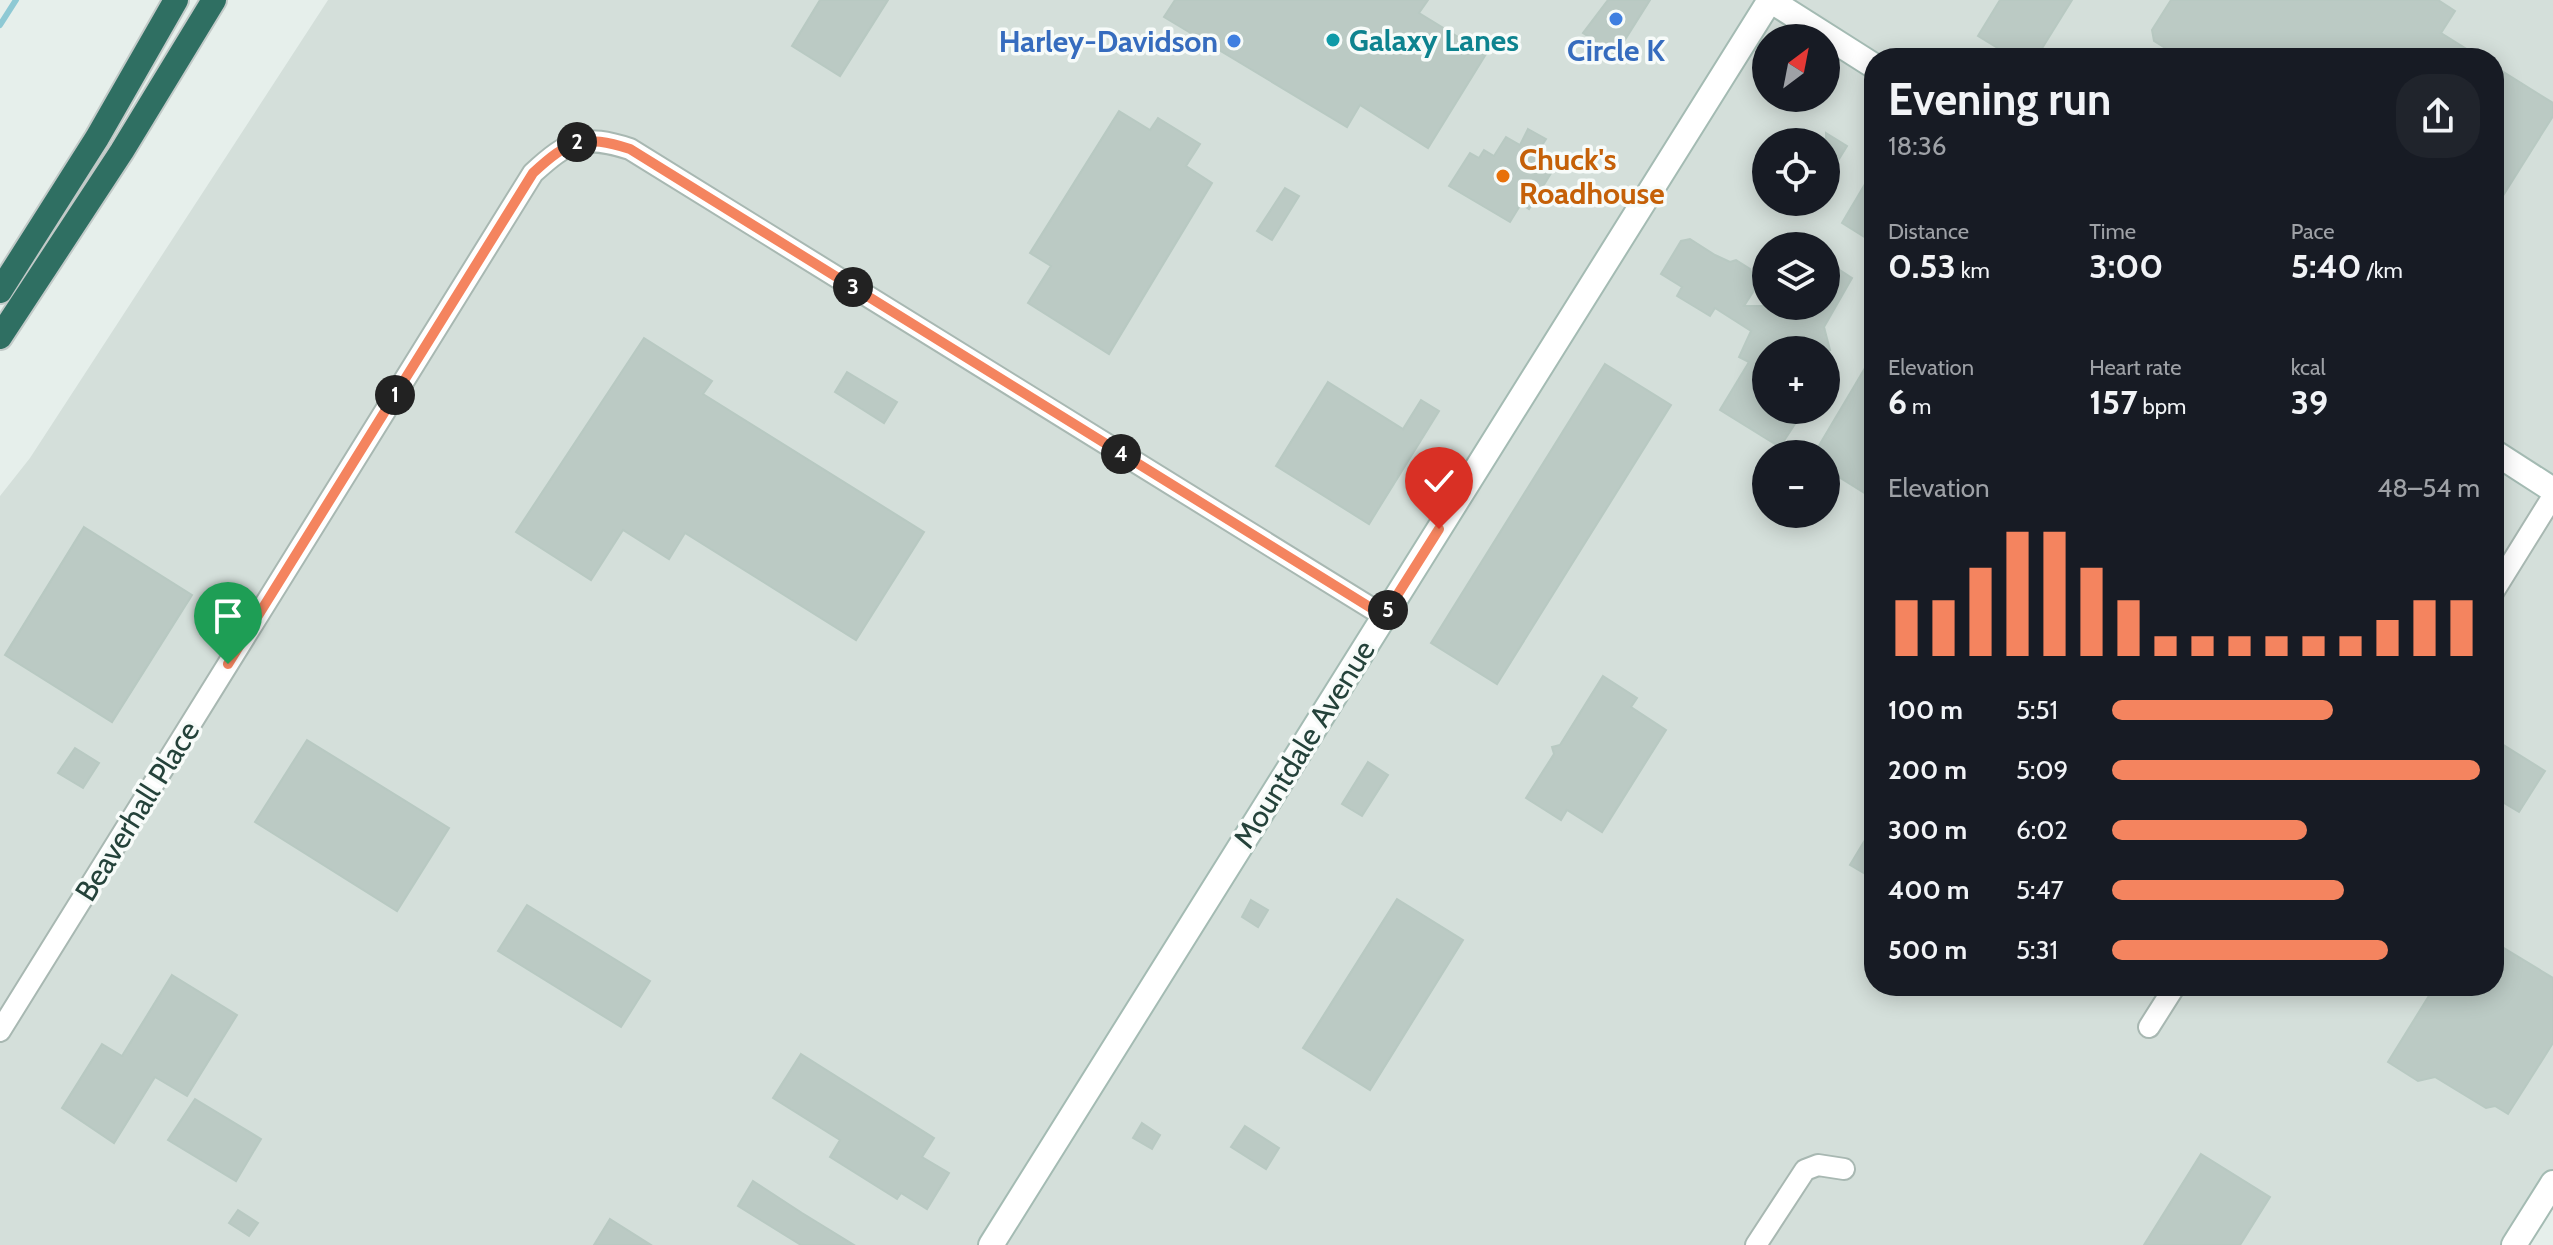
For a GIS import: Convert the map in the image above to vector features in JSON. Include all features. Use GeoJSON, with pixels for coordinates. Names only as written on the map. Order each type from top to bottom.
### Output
{"type":"FeatureCollection","features":[{"type":"Feature","properties":{"kind":"highway"},"geometry":{"type":"LineString","coordinates":[[0,291],[97,138],[176,0]]}},
{"type":"Feature","properties":{"kind":"highway"},"geometry":{"type":"LineString","coordinates":[[0,337],[122,151],[214,0]]}},
{"type":"Feature","properties":{"kind":"street"},"geometry":{"type":"LineString","coordinates":[[1770,0],[1864,60]]}},
{"type":"Feature","properties":{"kind":"street","name":"Mountdale Avenue"},"geometry":{"type":"LineString","coordinates":[[991,1245],[1770,0]]}},
{"type":"Feature","properties":{"kind":"street","name":"Beaverhall Place"},"geometry":{"type":"LineString","coordinates":[[0,1031],[533,173],[573,142],[591,139],[630,149],[1384,616]]}},
{"type":"Feature","properties":{"kind":"street"},"geometry":{"type":"LineString","coordinates":[[2504,458],[2553,490]]}},
{"type":"Feature","properties":{"kind":"street"},"geometry":{"type":"LineString","coordinates":[[2504,575],[2553,496]]}},
{"type":"Feature","properties":{"kind":"street"},"geometry":{"type":"LineString","coordinates":[[2149,1027],[2169,996]]}},
{"type":"Feature","properties":{"kind":"street"},"geometry":{"type":"LineString","coordinates":[[1756,1245],[1805,1170],[1818,1165],[1844,1169]]}},
{"type":"Feature","properties":{"kind":"street"},"geometry":{"type":"LineString","coordinates":[[2514,1245],[2553,1183]]}},
{"type":"Feature","properties":{"kind":"shaded area"},"geometry":{"type":"Polygon","coordinates":[[[328,0],[2553,0],[2553,1208],[2529,1245],[0,1245],[0,496],[30,458],[328,0]]]}},
{"type":"Feature","properties":{"kind":"building"},"geometry":{"type":"Polygon","coordinates":[[[820,0],[888,0],[840,76],[792,46],[820,0]]]}},
{"type":"Feature","properties":{"kind":"building"},"geometry":{"type":"Polygon","coordinates":[[[1175,0],[1428,0],[1419,13],[1486,54],[1428,148],[1360,105],[1347,127],[1164,17],[1175,0]]]}},
{"type":"Feature","properties":{"kind":"building","name":"Circle K"},"geometry":{"type":"Polygon","coordinates":[[[1608,0],[1650,0],[1616,54],[1583,33],[1608,0]]]}},
{"type":"Feature","properties":{"kind":"building"},"geometry":{"type":"Polygon","coordinates":[[[2000,0],[2072,0],[2042,48],[1998,48],[1978,36],[2000,0]]]}},
{"type":"Feature","properties":{"kind":"building"},"geometry":{"type":"Polygon","coordinates":[[[2171,0],[2438,0],[2455,11],[2441,33],[2465,48],[2165,48],[2154,41],[2152,30],[2171,0]]]}},
{"type":"Feature","properties":{"kind":"building"},"geometry":{"type":"Polygon","coordinates":[[[2504,72],[2553,103],[2553,116],[2504,194],[2504,72]]]}},
{"type":"Feature","properties":{"kind":"building"},"geometry":{"type":"Polygon","coordinates":[[[1119,111],[1150,130],[1158,118],[1200,144],[1186,166],[1212,183],[1109,354],[1028,303],[1051,266],[1030,253],[1119,111]]]}},
{"type":"Feature","properties":{"kind":"building","name":"Chuck's Roadhouse"},"geometry":{"type":"Polygon","coordinates":[[[1528,129],[1546,139],[1537,153],[1556,165],[1529,209],[1521,204],[1510,222],[1449,186],[1470,153],[1479,158],[1484,150],[1494,156],[1506,137],[1520,145],[1528,129]]]}},
{"type":"Feature","properties":{"kind":"building"},"geometry":{"type":"Polygon","coordinates":[[[1840,142],[1847,146],[1840,157],[1840,142]]]}},
{"type":"Feature","properties":{"kind":"building"},"geometry":{"type":"Polygon","coordinates":[[[1864,186],[1864,237],[1842,223],[1864,186]]]}},
{"type":"Feature","properties":{"kind":"building"},"geometry":{"type":"Polygon","coordinates":[[[1285,188],[1299,196],[1272,240],[1257,231],[1285,188]]]}},
{"type":"Feature","properties":{"kind":"building"},"geometry":{"type":"Polygon","coordinates":[[[1690,239],[1715,255],[1730,262],[1736,260],[1750,269],[1752,294],[1744,306],[1752,306],[1752,320],[1828,320],[1824,327],[1826,336],[1752,336],[1752,424],[1795,424],[1785,440],[1769,440],[1720,410],[1749,362],[1739,357],[1751,331],[1715,308],[1710,316],[1677,296],[1682,287],[1661,274],[1681,241],[1690,239]]]}},
{"type":"Feature","properties":{"kind":"building"},"geometry":{"type":"Polygon","coordinates":[[[1840,270],[1852,278],[1840,299],[1840,270]]]}},
{"type":"Feature","properties":{"kind":"building"},"geometry":{"type":"Polygon","coordinates":[[[644,338],[712,381],[703,394],[924,532],[856,640],[685,533],[669,559],[623,530],[591,580],[516,532],[644,338]]]}},
{"type":"Feature","properties":{"kind":"building"},"geometry":{"type":"Polygon","coordinates":[[[1605,364],[1671,405],[1497,684],[1431,643],[1605,364]]]}},
{"type":"Feature","properties":{"kind":"building"},"geometry":{"type":"Polygon","coordinates":[[[1864,370],[1864,493],[1840,478],[1840,440],[1822,440],[1832,424],[1840,424],[1840,410],[1864,370]]]}},
{"type":"Feature","properties":{"kind":"building"},"geometry":{"type":"Polygon","coordinates":[[[847,372],[897,402],[884,423],[835,392],[847,372]]]}},
{"type":"Feature","properties":{"kind":"building"},"geometry":{"type":"Polygon","coordinates":[[[1328,382],[1403,429],[1421,400],[1439,411],[1369,524],[1276,466],[1328,382]]]}},
{"type":"Feature","properties":{"kind":"building"},"geometry":{"type":"Polygon","coordinates":[[[84,527],[192,595],[112,722],[5,655],[84,527]]]}},
{"type":"Feature","properties":{"kind":"building"},"geometry":{"type":"Polygon","coordinates":[[[1603,676],[1637,698],[1631,707],[1666,730],[1602,832],[1567,810],[1561,820],[1526,798],[1554,754],[1552,747],[1560,745],[1603,676]]]}},
{"type":"Feature","properties":{"kind":"building"},"geometry":{"type":"Polygon","coordinates":[[[307,740],[449,828],[397,911],[255,822],[307,740]]]}},
{"type":"Feature","properties":{"kind":"building"},"geometry":{"type":"Polygon","coordinates":[[[2504,745],[2545,771],[2519,812],[2504,803],[2504,745]]]}},
{"type":"Feature","properties":{"kind":"building"},"geometry":{"type":"Polygon","coordinates":[[[75,748],[99,763],[83,788],[58,773],[75,748]]]}},
{"type":"Feature","properties":{"kind":"building"},"geometry":{"type":"Polygon","coordinates":[[[1368,762],[1388,775],[1362,816],[1342,804],[1368,762]]]}},
{"type":"Feature","properties":{"kind":"building"},"geometry":{"type":"Polygon","coordinates":[[[1864,842],[1864,873],[1850,865],[1864,842]]]}},
{"type":"Feature","properties":{"kind":"building"},"geometry":{"type":"Polygon","coordinates":[[[1397,899],[1463,940],[1370,1090],[1303,1048],[1397,899]]]}},
{"type":"Feature","properties":{"kind":"building"},"geometry":{"type":"Polygon","coordinates":[[[1251,900],[1268,910],[1258,927],[1242,917],[1251,900]]]}},
{"type":"Feature","properties":{"kind":"building"},"geometry":{"type":"Polygon","coordinates":[[[527,905],[650,981],[621,1027],[498,951],[527,905]]]}},
{"type":"Feature","properties":{"kind":"building"},"geometry":{"type":"Polygon","coordinates":[[[2504,948],[2553,978],[2553,1043],[2508,1114],[2495,1106],[2486,1108],[2435,1077],[2418,1081],[2388,1062],[2429,996],[2504,996],[2504,948]]]}},
{"type":"Feature","properties":{"kind":"building"},"geometry":{"type":"Polygon","coordinates":[[[172,975],[237,1015],[187,1096],[155,1077],[114,1143],[62,1108],[102,1044],[122,1056],[172,975]]]}},
{"type":"Feature","properties":{"kind":"building"},"geometry":{"type":"Polygon","coordinates":[[[801,1054],[934,1138],[922,1157],[949,1173],[927,1209],[901,1193],[897,1199],[830,1157],[840,1140],[773,1098],[801,1054]]]}},
{"type":"Feature","properties":{"kind":"building"},"geometry":{"type":"Polygon","coordinates":[[[195,1099],[261,1139],[236,1181],[168,1140],[195,1099]]]}},
{"type":"Feature","properties":{"kind":"building"},"geometry":{"type":"Polygon","coordinates":[[[1142,1123],[1160,1135],[1152,1149],[1133,1138],[1142,1123]]]}},
{"type":"Feature","properties":{"kind":"building"},"geometry":{"type":"Polygon","coordinates":[[[1245,1126],[1279,1148],[1266,1169],[1231,1147],[1245,1126]]]}},
{"type":"Feature","properties":{"kind":"building"},"geometry":{"type":"Polygon","coordinates":[[[2201,1154],[2270,1197],[2240,1245],[2144,1245],[2201,1154]]]}},
{"type":"Feature","properties":{"kind":"building"},"geometry":{"type":"Polygon","coordinates":[[[753,1181],[854,1245],[801,1245],[738,1206],[753,1181]]]}},
{"type":"Feature","properties":{"kind":"building"},"geometry":{"type":"Polygon","coordinates":[[[238,1210],[258,1223],[249,1236],[229,1223],[238,1210]]]}},
{"type":"Feature","properties":{"kind":"building"},"geometry":{"type":"Polygon","coordinates":[[[610,1219],[651,1245],[594,1245],[610,1219]]]}},
{"type":"Feature","properties":{"kind":"waterway"},"geometry":{"type":"LineString","coordinates":[[0,25],[16,0]]}},
{"type":"Feature","properties":{"kind":"place","name":"Circle K"},"geometry":{"type":"Point","coordinates":[1616,19]}},
{"type":"Feature","properties":{"kind":"place","name":"Galaxy Lanes"},"geometry":{"type":"Point","coordinates":[1333,40]}},
{"type":"Feature","properties":{"kind":"place","name":"Harley-Davidson"},"geometry":{"type":"Point","coordinates":[1234,41]}},
{"type":"Feature","properties":{"kind":"place","name":"Chuck's Roadhouse"},"geometry":{"type":"Point","coordinates":[1503,176]}},
{"type":"Feature","properties":{"kind":"route"},"geometry":{"type":"LineString","coordinates":[[228,664],[533,173],[556,152],[573,142],[591,139],[630,149],[1384,616],[1439,529]]}}]}
